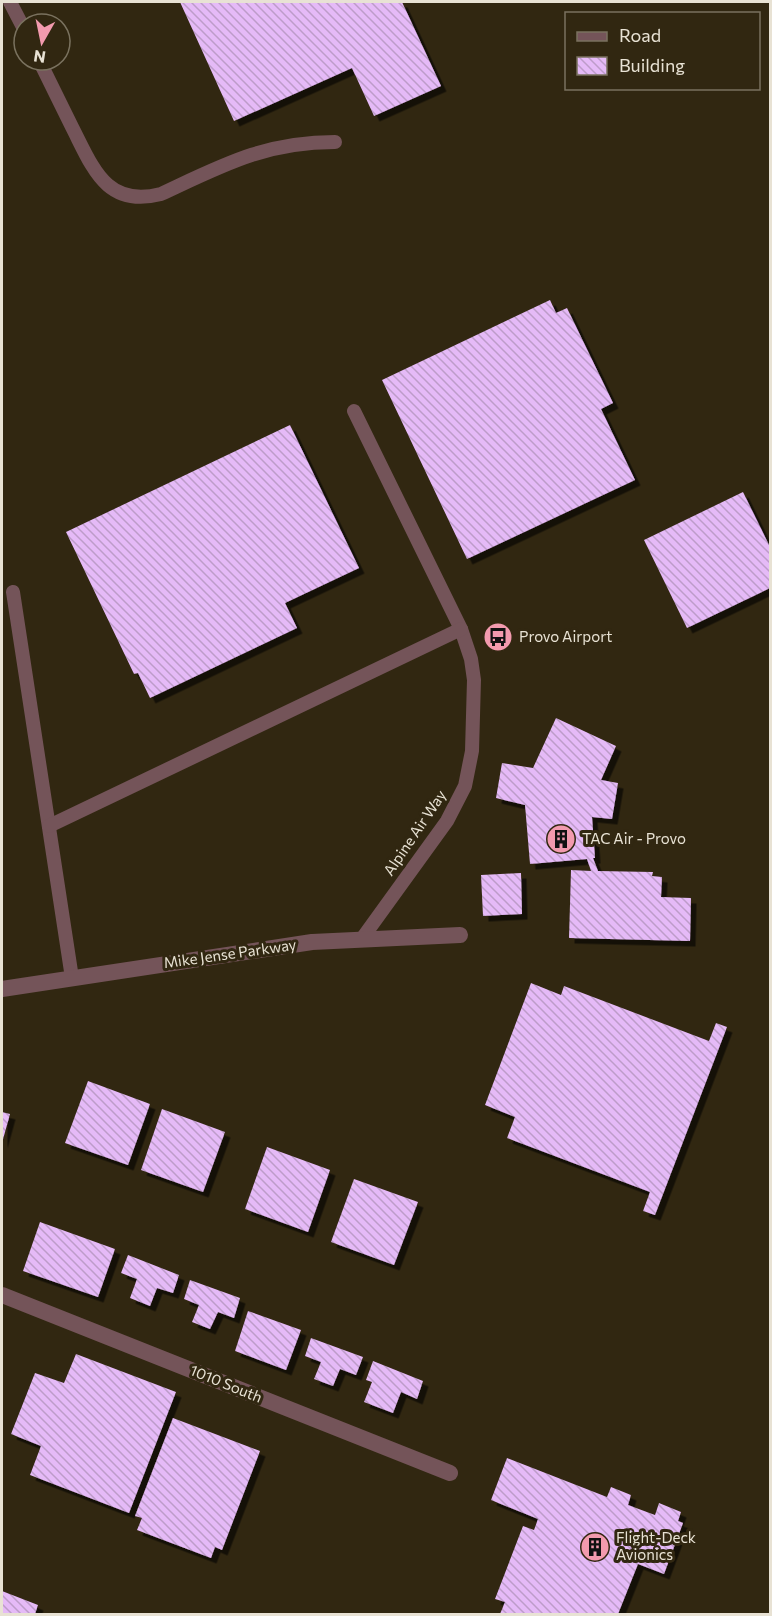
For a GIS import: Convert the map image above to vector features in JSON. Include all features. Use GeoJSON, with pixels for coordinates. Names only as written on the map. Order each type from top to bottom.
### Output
{"type":"FeatureCollection","features":[{"type":"Feature","properties":{"kind":"street","name":"Mike Jense Parkway"},"geometry":{"type":"LineString","coordinates":[[2,989],[263,949],[361,939],[460,935]]}},
{"type":"Feature","properties":{"kind":"street","name":"1010 South"},"geometry":{"type":"LineString","coordinates":[[2,1295],[450,1473]]}},
{"type":"Feature","properties":{"kind":"lane"},"geometry":{"type":"LineString","coordinates":[[45,72],[95,173],[102,181],[121,193],[135,197],[155,196],[242,156],[291,144],[335,142]]}},
{"type":"Feature","properties":{"kind":"lane","name":"Alpine Air Way"},"geometry":{"type":"LineString","coordinates":[[354,411],[461,629],[471,659],[474,680],[472,751],[465,786],[447,821],[361,939]]}},
{"type":"Feature","properties":{"kind":"lane"},"geometry":{"type":"LineString","coordinates":[[13,592],[72,978]]}},
{"type":"Feature","properties":{"kind":"lane"},"geometry":{"type":"LineString","coordinates":[[49,826],[461,629]]}},
{"type":"Feature","properties":{"kind":"building"},"geometry":{"type":"Polygon","coordinates":[[[180,2],[402,2],[441,86],[374,116],[352,68],[234,121],[180,2]]]}},
{"type":"Feature","properties":{"kind":"building"},"geometry":{"type":"Polygon","coordinates":[[[550,300],[556,313],[567,308],[613,403],[601,409],[635,480],[467,559],[382,380],[550,300]]]}},
{"type":"Feature","properties":{"kind":"building"},"geometry":{"type":"Polygon","coordinates":[[[290,425],[359,568],[285,603],[297,628],[150,698],[138,673],[134,674],[66,532],[290,425]]]}},
{"type":"Feature","properties":{"kind":"building"},"geometry":{"type":"Polygon","coordinates":[[[743,492],[770,547],[770,588],[687,628],[644,540],[743,492]]]}},
{"type":"Feature","properties":{"kind":"building","name":"TAC Air - Provo"},"geometry":{"type":"Polygon","coordinates":[[[556,718],[616,746],[601,780],[618,783],[612,819],[592,817],[595,858],[593,858],[598,871],[653,872],[652,876],[662,877],[661,897],[691,898],[690,941],[569,938],[571,870],[591,871],[587,859],[530,864],[525,805],[496,798],[502,763],[533,768],[556,718]]]}},
{"type":"Feature","properties":{"kind":"building"},"geometry":{"type":"Polygon","coordinates":[[[521,873],[522,914],[483,916],[481,875],[521,873]]]}},
{"type":"Feature","properties":{"kind":"building"},"geometry":{"type":"Polygon","coordinates":[[[531,983],[561,995],[564,986],[709,1041],[716,1023],[727,1027],[655,1215],[643,1211],[650,1192],[507,1138],[515,1117],[485,1105],[531,983]]]}},
{"type":"Feature","properties":{"kind":"building"},"geometry":{"type":"Polygon","coordinates":[[[88,1081],[150,1104],[128,1165],[65,1143],[88,1081]]]}},
{"type":"Feature","properties":{"kind":"building"},"geometry":{"type":"Polygon","coordinates":[[[162,1109],[225,1132],[203,1192],[141,1170],[162,1109]]]}},
{"type":"Feature","properties":{"kind":"building"},"geometry":{"type":"Polygon","coordinates":[[[2,1112],[10,1114],[2,1143],[2,1112]]]}},
{"type":"Feature","properties":{"kind":"building"},"geometry":{"type":"Polygon","coordinates":[[[267,1147],[330,1170],[308,1232],[245,1209],[267,1147]]]}},
{"type":"Feature","properties":{"kind":"building"},"geometry":{"type":"Polygon","coordinates":[[[354,1179],[418,1202],[394,1265],[331,1242],[354,1179]]]}},
{"type":"Feature","properties":{"kind":"building"},"geometry":{"type":"Polygon","coordinates":[[[40,1222],[115,1249],[98,1297],[23,1271],[40,1222]]]}},
{"type":"Feature","properties":{"kind":"building"},"geometry":{"type":"Polygon","coordinates":[[[128,1255],[179,1275],[173,1293],[157,1288],[150,1306],[130,1298],[137,1279],[121,1273],[128,1255]]]}},
{"type":"Feature","properties":{"kind":"building"},"geometry":{"type":"Polygon","coordinates":[[[190,1280],[240,1298],[234,1318],[218,1312],[210,1329],[192,1322],[199,1305],[184,1299],[190,1280]]]}},
{"type":"Feature","properties":{"kind":"building"},"geometry":{"type":"Polygon","coordinates":[[[248,1311],[301,1330],[286,1370],[235,1351],[248,1311]]]}},
{"type":"Feature","properties":{"kind":"building"},"geometry":{"type":"Polygon","coordinates":[[[311,1338],[363,1357],[356,1375],[340,1369],[333,1386],[314,1379],[321,1362],[305,1356],[311,1338]]]}},
{"type":"Feature","properties":{"kind":"building"},"geometry":{"type":"Polygon","coordinates":[[[76,1354],[176,1392],[129,1513],[30,1475],[41,1446],[11,1434],[35,1373],[64,1383],[76,1354]]]}},
{"type":"Feature","properties":{"kind":"building"},"geometry":{"type":"Polygon","coordinates":[[[373,1361],[423,1381],[417,1399],[401,1392],[393,1413],[364,1402],[372,1382],[366,1380],[373,1361]]]}},
{"type":"Feature","properties":{"kind":"building"},"geometry":{"type":"Polygon","coordinates":[[[173,1418],[260,1451],[222,1550],[215,1547],[211,1558],[137,1530],[142,1518],[135,1516],[173,1418]]]}},
{"type":"Feature","properties":{"kind":"building","name":"Flight-Deck Avionics"},"geometry":{"type":"Polygon","coordinates":[[[507,1458],[607,1497],[611,1487],[631,1495],[628,1505],[655,1515],[659,1503],[681,1512],[678,1521],[683,1523],[664,1574],[638,1564],[618,1614],[500,1614],[505,1602],[495,1599],[523,1526],[534,1530],[538,1519],[491,1500],[507,1458]]]}},
{"type":"Feature","properties":{"kind":"building"},"geometry":{"type":"Polygon","coordinates":[[[2,1591],[38,1605],[35,1614],[2,1614],[2,1591]]]}},
{"type":"Feature","properties":{"kind":"place","name":"Provo Airport"},"geometry":{"type":"Point","coordinates":[498,637]}},
{"type":"Feature","properties":{"kind":"place","name":"TAC Air - Provo"},"geometry":{"type":"Point","coordinates":[561,839]}},
{"type":"Feature","properties":{"kind":"place","name":"Flight-Deck Avionics"},"geometry":{"type":"Point","coordinates":[595,1547]}}]}
